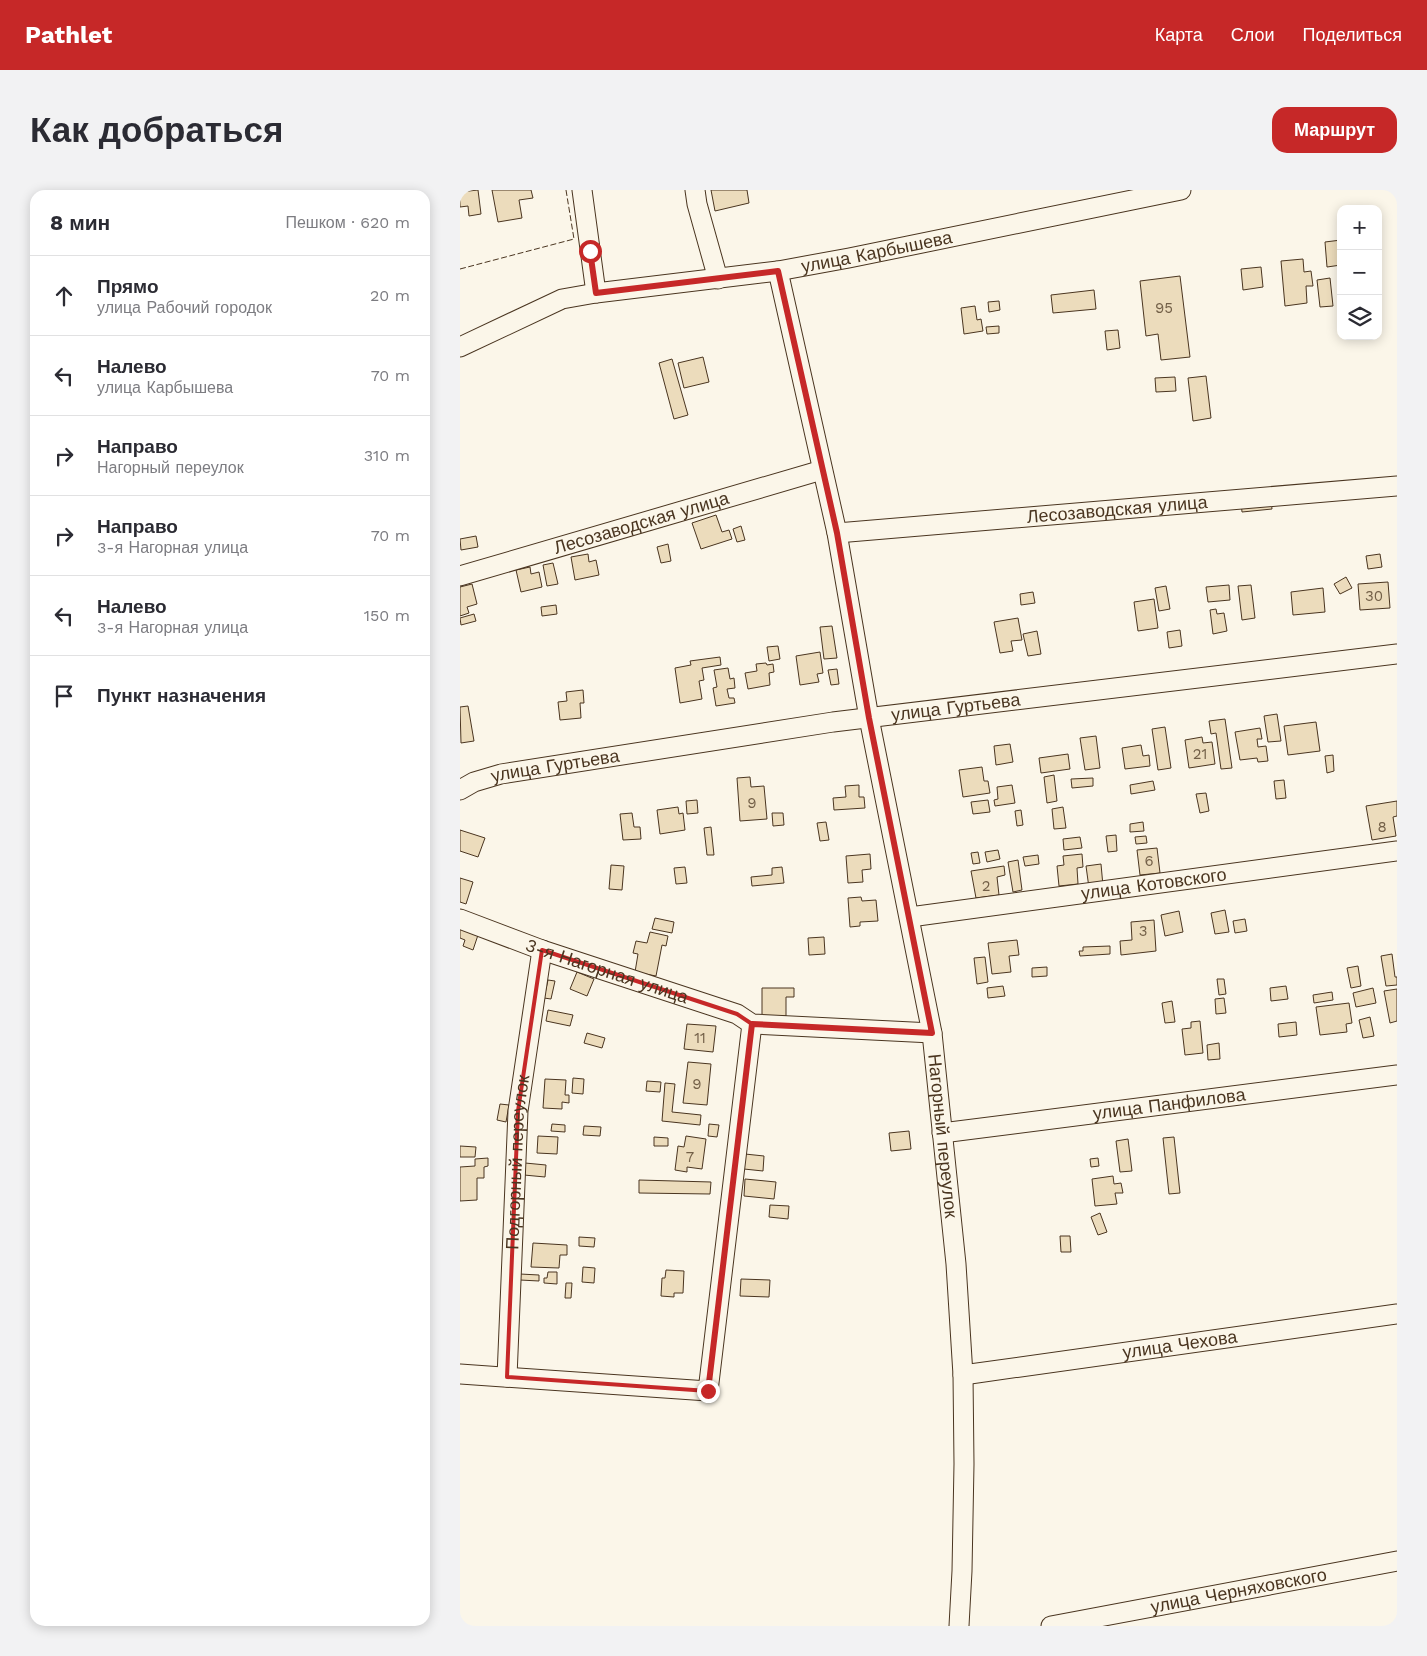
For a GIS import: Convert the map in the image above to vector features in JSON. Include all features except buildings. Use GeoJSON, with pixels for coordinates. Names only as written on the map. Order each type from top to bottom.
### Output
{"type":"FeatureCollection","features":[{"type":"Feature","properties":{"kind":"street"},"geometry":{"type":"LineString","coordinates":[[582,190],[596,293]]}},
{"type":"Feature","properties":{"kind":"street"},"geometry":{"type":"LineString","coordinates":[[695,190],[697,204],[718,278]]}},
{"type":"Feature","properties":{"kind":"street","name":"улица Карбышева"},"geometry":{"type":"LineString","coordinates":[[460,347],[562,299],[596,293],[778,271],[1181,190]]}},
{"type":"Feature","properties":{"kind":"street","name":"Нагорный переулок"},"geometry":{"type":"LineString","coordinates":[[778,271],[837,533],[869,718],[932,1033],[956,1264],[963,1375],[964,1464],[959,1626]]}},
{"type":"Feature","properties":{"kind":"street","name":"Лесозаводская улица"},"geometry":{"type":"LineString","coordinates":[[460,576],[822,470]]}},
{"type":"Feature","properties":{"kind":"street","name":"Лесозаводская улица"},"geometry":{"type":"LineString","coordinates":[[837,533],[1397,486]]}},
{"type":"Feature","properties":{"kind":"street","name":"улица Гуртьева"},"geometry":{"type":"LineString","coordinates":[[460,790],[474,782],[501,774],[833,722],[1397,654]]}},
{"type":"Feature","properties":{"kind":"street","name":"улица Котовского"},"geometry":{"type":"LineString","coordinates":[[910,917],[1397,851]]}},
{"type":"Feature","properties":{"kind":"street","name":"3-я Нагорная улица"},"geometry":{"type":"LineString","coordinates":[[460,919],[542,950],[737,1014],[752,1024],[932,1033]]}},
{"type":"Feature","properties":{"kind":"street","name":"Подгорный переулок"},"geometry":{"type":"LineString","coordinates":[[508,1377],[518,1111],[542,950]]}},
{"type":"Feature","properties":{"kind":"street"},"geometry":{"type":"LineString","coordinates":[[460,1374],[708,1391],[752,1024]]}},
{"type":"Feature","properties":{"kind":"street","name":"улица Панфилова"},"geometry":{"type":"LineString","coordinates":[[942,1133],[1397,1075]]}},
{"type":"Feature","properties":{"kind":"street","name":"улица Чехова"},"geometry":{"type":"LineString","coordinates":[[963,1375],[1397,1314]]}},
{"type":"Feature","properties":{"kind":"street","name":"улица Черняховского"},"geometry":{"type":"LineString","coordinates":[[1051,1626],[1397,1561]]}},
{"type":"Feature","properties":{"kind":"highlighted area"},"geometry":{"type":"Polygon","coordinates":[[[542,950],[737,1014],[752,1024],[708,1391],[507,1377],[518,1111],[542,950]]]}},
{"type":"Feature","properties":{"kind":"fence"},"geometry":{"type":"LineString","coordinates":[[460,269],[574,239],[566,190]]}},
{"type":"Feature","properties":{"kind":"route"},"geometry":{"type":"LineString","coordinates":[[590,251],[596,293],[778,271],[837,533],[869,718],[932,1033],[752,1024],[708,1391]]}}]}
